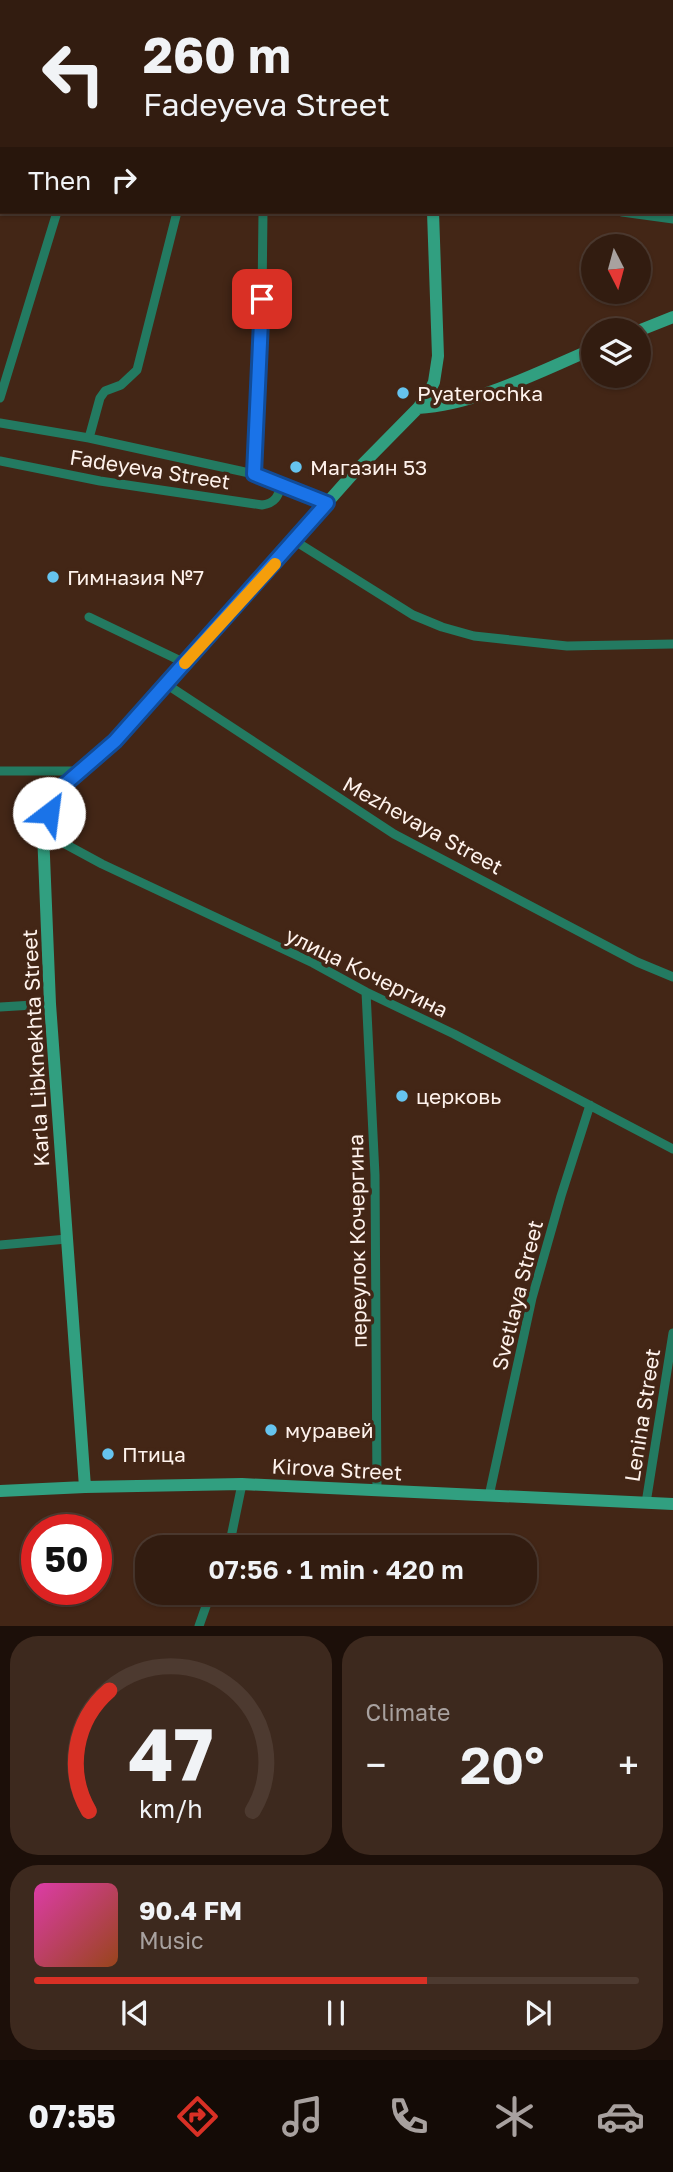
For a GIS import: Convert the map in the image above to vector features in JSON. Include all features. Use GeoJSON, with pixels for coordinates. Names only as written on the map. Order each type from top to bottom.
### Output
{"type":"FeatureCollection","features":[{"type":"Feature","properties":{"kind":"main road","name":"Karla Libknekhta Street"},"geometry":{"type":"LineString","coordinates":[[85,1487],[50,1004],[43,832],[55,793],[115,741],[327,503],[418,408],[434,382],[438,356],[433,214]]}},
{"type":"Feature","properties":{"kind":"main road"},"geometry":{"type":"LineString","coordinates":[[651,326],[673,317]]}},
{"type":"Feature","properties":{"kind":"main road"},"geometry":{"type":"LineString","coordinates":[[418,408],[448,405],[476,397],[581,354]]}},
{"type":"Feature","properties":{"kind":"main road","name":"Kirova Street"},"geometry":{"type":"LineString","coordinates":[[0,1491],[242,1484],[673,1504]]}},
{"type":"Feature","properties":{"kind":"street"},"geometry":{"type":"LineString","coordinates":[[0,398],[56,214]]}},
{"type":"Feature","properties":{"kind":"street"},"geometry":{"type":"LineString","coordinates":[[89,438],[100,398],[105,391],[121,385],[137,370],[176,214]]}},
{"type":"Feature","properties":{"kind":"street"},"geometry":{"type":"LineString","coordinates":[[254,474],[263,214]]}},
{"type":"Feature","properties":{"kind":"street"},"geometry":{"type":"LineString","coordinates":[[637,214],[673,219]]}},
{"type":"Feature","properties":{"kind":"street","name":"Fadeyeva Street"},"geometry":{"type":"LineString","coordinates":[[0,423],[89,438],[254,474],[327,503]]}},
{"type":"Feature","properties":{"kind":"street","name":"Fadeyeva Street"},"geometry":{"type":"LineString","coordinates":[[0,461],[100,481],[262,505],[271,504],[277,499],[282,484]]}},
{"type":"Feature","properties":{"kind":"street"},"geometry":{"type":"LineString","coordinates":[[295,541],[413,614],[442,627],[474,636],[567,646],[673,644]]}},
{"type":"Feature","properties":{"kind":"street"},"geometry":{"type":"LineString","coordinates":[[89,617],[185,663]]}},
{"type":"Feature","properties":{"kind":"street","name":"Mezhevaya Street"},"geometry":{"type":"LineString","coordinates":[[166,684],[394,834],[637,961],[673,977]]}},
{"type":"Feature","properties":{"kind":"street"},"geometry":{"type":"LineString","coordinates":[[0,771],[79,771]]}},
{"type":"Feature","properties":{"kind":"street","name":"улица Кочергина"},"geometry":{"type":"LineString","coordinates":[[43,832],[102,864],[313,963],[673,1149]]}},
{"type":"Feature","properties":{"kind":"street","name":"переулок Кочергина"},"geometry":{"type":"LineString","coordinates":[[366,992],[375,1175],[377,1490]]}},
{"type":"Feature","properties":{"kind":"street"},"geometry":{"type":"LineString","coordinates":[[0,1007],[50,1004]]}},
{"type":"Feature","properties":{"kind":"street","name":"Svetlaya Street"},"geometry":{"type":"LineString","coordinates":[[489,1496],[532,1298],[590,1105]]}},
{"type":"Feature","properties":{"kind":"street"},"geometry":{"type":"LineString","coordinates":[[0,1245],[67,1239]]}},
{"type":"Feature","properties":{"kind":"street","name":"Lenina Street"},"geometry":{"type":"LineString","coordinates":[[646,1503],[673,1333]]}},
{"type":"Feature","properties":{"kind":"street"},"geometry":{"type":"LineString","coordinates":[[231,1535],[242,1484]]}},
{"type":"Feature","properties":{"kind":"street"},"geometry":{"type":"LineString","coordinates":[[199,1626],[206,1605]]}},
{"type":"Feature","properties":{"kind":"slow traffic"},"geometry":{"type":"LineString","coordinates":[[185,663],[275,564]]}},
{"type":"Feature","properties":{"kind":"place","name":"Pyaterochka"},"geometry":{"type":"Point","coordinates":[403,393]}},
{"type":"Feature","properties":{"kind":"place","name":"Магазин 53"},"geometry":{"type":"Point","coordinates":[296,467]}},
{"type":"Feature","properties":{"kind":"place","name":"Гимназия №7"},"geometry":{"type":"Point","coordinates":[53,577]}},
{"type":"Feature","properties":{"kind":"place","name":"церковь"},"geometry":{"type":"Point","coordinates":[402,1096]}},
{"type":"Feature","properties":{"kind":"place","name":"муравей"},"geometry":{"type":"Point","coordinates":[271,1430]}},
{"type":"Feature","properties":{"kind":"place","name":"Птица"},"geometry":{"type":"Point","coordinates":[108,1454]}},
{"type":"Feature","properties":{"kind":"route"},"geometry":{"type":"LineString","coordinates":[[49,813],[55,793],[115,741],[327,503],[254,474],[262,299]]}}]}
